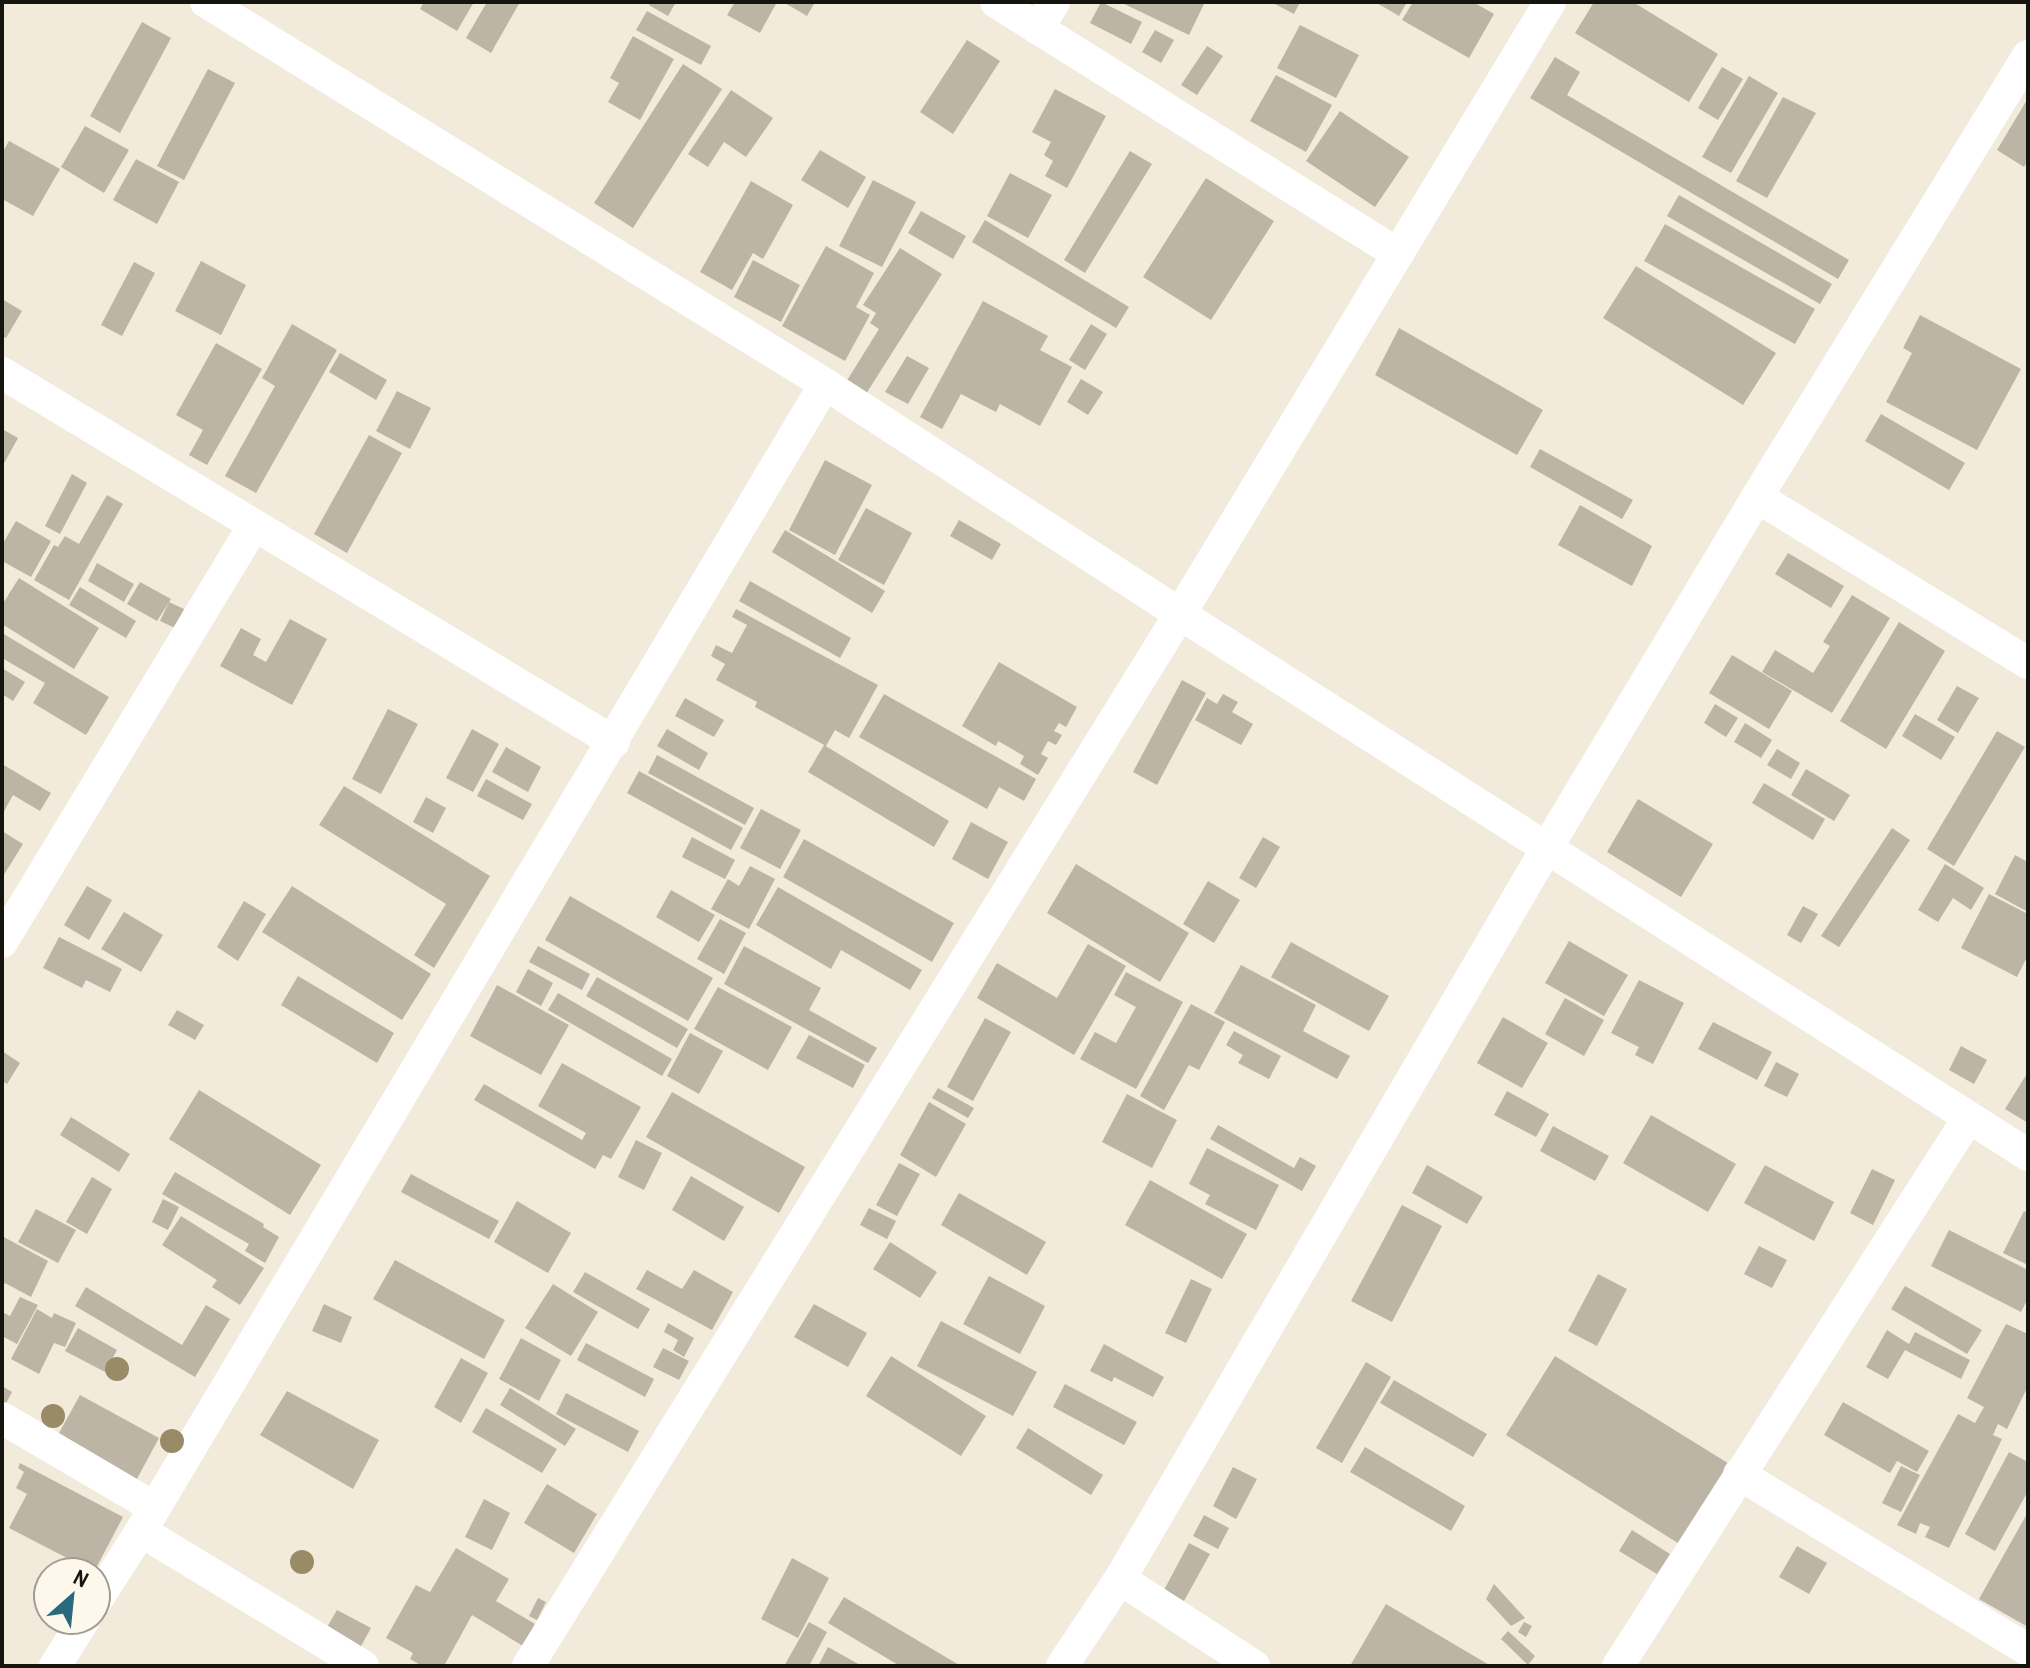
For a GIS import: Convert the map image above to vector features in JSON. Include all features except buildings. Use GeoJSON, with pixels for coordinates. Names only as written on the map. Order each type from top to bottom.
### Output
{"type":"FeatureCollection","features":[{"type":"Feature","properties":{"kind":"street"},"geometry":{"type":"LineString","coordinates":[[206,2],[825,384],[2028,1155]]}},
{"type":"Feature","properties":{"kind":"street"},"geometry":{"type":"LineString","coordinates":[[996,2],[1046,15],[1398,254]]}},
{"type":"Feature","properties":{"kind":"street"},"geometry":{"type":"LineString","coordinates":[[528,1666],[1180,614],[1550,2]]}},
{"type":"Feature","properties":{"kind":"street"},"geometry":{"type":"LineString","coordinates":[[1062,1666],[1120,1579],[1548,846],[1757,497],[2028,56]]}},
{"type":"Feature","properties":{"kind":"street"},"geometry":{"type":"LineString","coordinates":[[2,373],[614,742]]}},
{"type":"Feature","properties":{"kind":"street"},"geometry":{"type":"LineString","coordinates":[[112,1576],[614,742],[825,384]]}},
{"type":"Feature","properties":{"kind":"street"},"geometry":{"type":"LineString","coordinates":[[1757,497],[2028,663]]}},
{"type":"Feature","properties":{"kind":"street"},"geometry":{"type":"LineString","coordinates":[[2,942],[254,525]]}},
{"type":"Feature","properties":{"kind":"street"},"geometry":{"type":"LineString","coordinates":[[1618,1666],[1969,1117]]}},
{"type":"Feature","properties":{"kind":"street"},"geometry":{"type":"LineString","coordinates":[[2,1418],[363,1666]]}},
{"type":"Feature","properties":{"kind":"street"},"geometry":{"type":"LineString","coordinates":[[1739,1474],[2028,1650]]}},
{"type":"Feature","properties":{"kind":"street"},"geometry":{"type":"LineString","coordinates":[[1120,1579],[1254,1666]]}},
{"type":"Feature","properties":{"kind":"street"},"geometry":{"type":"LineString","coordinates":[[55,1666],[74,1636]]}}]}
